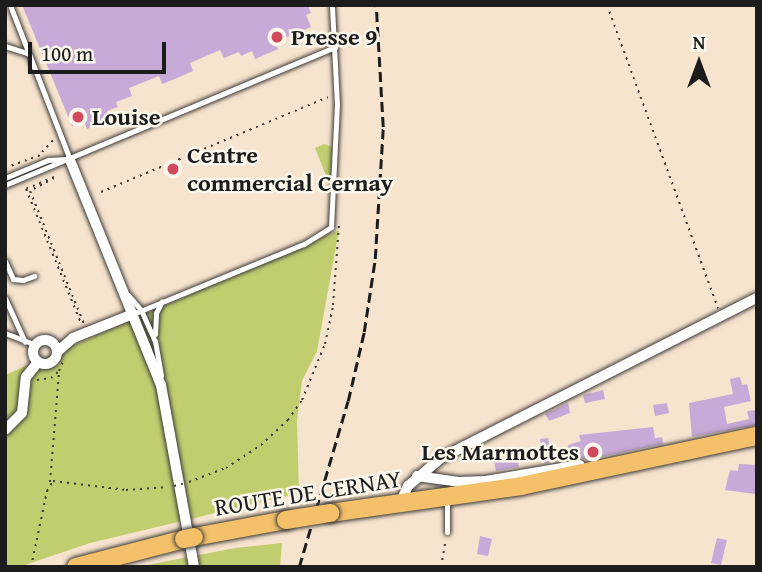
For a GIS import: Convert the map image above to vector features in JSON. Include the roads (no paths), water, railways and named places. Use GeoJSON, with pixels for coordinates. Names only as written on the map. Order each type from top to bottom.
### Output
{"type":"FeatureCollection","features":[{"type":"Feature","properties":{"kind":"main road","name":"ROUTE DE CERNAY"},"geometry":{"type":"LineString","coordinates":[[76,567],[189,538],[330,513],[521,486],[755,440]]}},
{"type":"Feature","properties":{"kind":"street"},"geometry":{"type":"LineString","coordinates":[[70,160],[124,290],[137,312],[162,385],[194,567]]}},
{"type":"Feature","properties":{"kind":"street"},"geometry":{"type":"LineString","coordinates":[[400,503],[400,498],[417,476],[441,458],[757,298]]}},
{"type":"Feature","properties":{"kind":"street"},"geometry":{"type":"LineString","coordinates":[[38,362],[52,362],[57,352],[85,329],[137,312]]}},
{"type":"Feature","properties":{"kind":"street"},"geometry":{"type":"LineString","coordinates":[[38,362],[30,343],[48,341],[57,352]]}},
{"type":"Feature","properties":{"kind":"street"},"geometry":{"type":"LineString","coordinates":[[5,430],[22,413],[26,377],[38,362]]}},
{"type":"Feature","properties":{"kind":"street","name":"ROUTE DE CERNAY"},"geometry":{"type":"LineString","coordinates":[[417,476],[459,482],[486,481],[625,457],[632,463]]}},
{"type":"Feature","properties":{"kind":"lane"},"geometry":{"type":"LineString","coordinates":[[10,5],[70,160]]}},
{"type":"Feature","properties":{"kind":"lane"},"geometry":{"type":"LineString","coordinates":[[155,341],[137,312],[304,244],[331,226],[337,105],[332,5]]}},
{"type":"Feature","properties":{"kind":"lane"},"geometry":{"type":"LineString","coordinates":[[5,46],[29,54]]}},
{"type":"Feature","properties":{"kind":"lane"},"geometry":{"type":"LineString","coordinates":[[5,185],[335,47]]}},
{"type":"Feature","properties":{"kind":"lane"},"geometry":{"type":"LineString","coordinates":[[5,178],[48,160],[70,160]]}},
{"type":"Feature","properties":{"kind":"lane"},"geometry":{"type":"LineString","coordinates":[[5,261],[13,279],[23,280],[34,276]]}},
{"type":"Feature","properties":{"kind":"lane"},"geometry":{"type":"LineString","coordinates":[[5,298],[30,343]]}},
{"type":"Feature","properties":{"kind":"lane"},"geometry":{"type":"LineString","coordinates":[[162,301],[154,325],[162,385]]}},
{"type":"Feature","properties":{"kind":"lane"},"geometry":{"type":"LineString","coordinates":[[5,333],[30,343]]}},
{"type":"Feature","properties":{"kind":"lane"},"geometry":{"type":"LineString","coordinates":[[447,497],[447,532]]}},
{"type":"Feature","properties":{"kind":"railway"},"geometry":{"type":"LineString","coordinates":[[299,567],[348,401],[364,332],[375,259],[383,127],[376,5]]}},
{"type":"Feature","properties":{"kind":"place","name":"Presse 9"},"geometry":{"type":"Point","coordinates":[277,37]}},
{"type":"Feature","properties":{"kind":"place","name":"Louise"},"geometry":{"type":"Point","coordinates":[78,117]}},
{"type":"Feature","properties":{"kind":"place","name":"Centre commercial Cernay"},"geometry":{"type":"Point","coordinates":[173,169]}},
{"type":"Feature","properties":{"kind":"place","name":"Les Marmottes"},"geometry":{"type":"Point","coordinates":[593,452]}}]}
